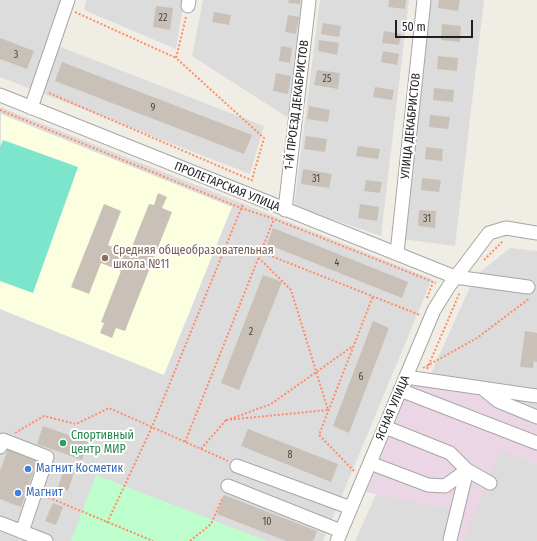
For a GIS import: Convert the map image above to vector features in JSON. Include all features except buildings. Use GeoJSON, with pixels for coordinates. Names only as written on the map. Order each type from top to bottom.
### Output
{"type":"FeatureCollection","features":[{"type":"Feature","properties":{"kind":"street","name":"1-Й ПРОЕЗД ДЕКАБРИСТОВ"},"geometry":{"type":"LineString","coordinates":[[279,212],[310,0]]}},
{"type":"Feature","properties":{"kind":"street","name":"УЛИЦА ДЕКАБРИСТОВ"},"geometry":{"type":"LineString","coordinates":[[397,253],[424,0]]}},
{"type":"Feature","properties":{"kind":"street"},"geometry":{"type":"LineString","coordinates":[[31,108],[67,4]]}},
{"type":"Feature","properties":{"kind":"street","name":"ПРОЛЕТАРСКАЯ УЛИЦА"},"geometry":{"type":"LineString","coordinates":[[0,95],[247,195],[279,212],[397,253],[452,282],[531,291]]}},
{"type":"Feature","properties":{"kind":"street","name":"ЯСНАЯ УЛИЦА"},"geometry":{"type":"LineString","coordinates":[[339,536],[434,310],[452,282],[489,233],[506,228],[537,233]]}},
{"type":"Feature","properties":{"kind":"street"},"geometry":{"type":"LineString","coordinates":[[406,377],[537,396]]}},
{"type":"Feature","properties":{"kind":"street"},"geometry":{"type":"LineString","coordinates":[[482,388],[498,401],[537,417]]}},
{"type":"Feature","properties":{"kind":"street"},"geometry":{"type":"LineString","coordinates":[[400,390],[537,443]]}},
{"type":"Feature","properties":{"kind":"street"},"geometry":{"type":"LineString","coordinates":[[385,427],[450,453],[467,470],[490,483]]}},
{"type":"Feature","properties":{"kind":"street"},"geometry":{"type":"LineString","coordinates":[[1,444],[47,457],[22,532]]}},
{"type":"Feature","properties":{"kind":"street"},"geometry":{"type":"LineString","coordinates":[[370,463],[428,485],[446,486],[467,470]]}},
{"type":"Feature","properties":{"kind":"street"},"geometry":{"type":"LineString","coordinates":[[237,466],[351,508]]}},
{"type":"Feature","properties":{"kind":"street"},"geometry":{"type":"LineString","coordinates":[[450,540],[467,470]]}},
{"type":"Feature","properties":{"kind":"street"},"geometry":{"type":"LineString","coordinates":[[228,486],[339,536]]}},
{"type":"Feature","properties":{"kind":"street"},"geometry":{"type":"LineString","coordinates":[[0,523],[46,541]]}},
{"type":"Feature","properties":{"kind":"path"},"geometry":{"type":"LineString","coordinates":[[176,58],[189,3]]}},
{"type":"Feature","properties":{"kind":"path"},"geometry":{"type":"LineString","coordinates":[[67,4],[176,58],[264,138],[247,195],[152,427],[107,523]]}},
{"type":"Feature","properties":{"kind":"path"},"geometry":{"type":"LineString","coordinates":[[38,88],[251,180]]}},
{"type":"Feature","properties":{"kind":"path"},"geometry":{"type":"LineString","coordinates":[[0,110],[241,208],[279,212],[426,279],[452,282],[461,289],[423,379]]}},
{"type":"Feature","properties":{"kind":"path"},"geometry":{"type":"LineString","coordinates":[[185,442],[261,252],[279,212]]}},
{"type":"Feature","properties":{"kind":"path"},"geometry":{"type":"LineString","coordinates":[[481,263],[506,238]]}},
{"type":"Feature","properties":{"kind":"path"},"geometry":{"type":"LineString","coordinates":[[261,252],[420,315]]}},
{"type":"Feature","properties":{"kind":"path"},"geometry":{"type":"LineString","coordinates":[[259,258],[291,290],[328,410]]}},
{"type":"Feature","properties":{"kind":"path"},"geometry":{"type":"LineString","coordinates":[[406,377],[478,338],[531,291]]}},
{"type":"Feature","properties":{"kind":"path"},"geometry":{"type":"LineString","coordinates":[[354,472],[319,435],[373,296]]}},
{"type":"Feature","properties":{"kind":"path"},"geometry":{"type":"LineString","coordinates":[[200,449],[226,420],[271,404],[353,346]]}},
{"type":"Feature","properties":{"kind":"path"},"geometry":{"type":"LineString","coordinates":[[1,444],[44,416],[76,424],[109,408],[237,466]]}},
{"type":"Feature","properties":{"kind":"path"},"geometry":{"type":"LineString","coordinates":[[226,420],[328,410]]}},
{"type":"Feature","properties":{"kind":"path"},"geometry":{"type":"LineString","coordinates":[[190,541],[211,524],[228,486]]}},
{"type":"Feature","properties":{"kind":"path"},"geometry":{"type":"LineString","coordinates":[[36,492],[153,541]]}},
{"type":"Feature","properties":{"kind":"shaded area"},"geometry":{"type":"Polygon","coordinates":[[[0,0],[68,0],[53,44],[264,126],[250,174],[0,77],[0,0]]]}},
{"type":"Feature","properties":{"kind":"shaded area"},"geometry":{"type":"Polygon","coordinates":[[[86,0],[184,0],[176,49],[84,10],[86,0]]]}},
{"type":"Feature","properties":{"kind":"shaded area"},"geometry":{"type":"Polygon","coordinates":[[[203,0],[308,0],[293,121],[192,56],[203,0]]]}},
{"type":"Feature","properties":{"kind":"shaded area"},"geometry":{"type":"Polygon","coordinates":[[[320,0],[409,0],[381,236],[294,206],[320,0]]]}},
{"type":"Feature","properties":{"kind":"shaded area"},"geometry":{"type":"Polygon","coordinates":[[[430,0],[484,0],[455,246],[402,239],[430,0]]]}},
{"type":"Feature","properties":{"kind":"shaded area"},"geometry":{"type":"Polygon","coordinates":[[[0,107],[432,279],[323,541],[0,541],[0,107]]]}},
{"type":"Feature","properties":{"kind":"shaded area","name":"Средняя общеобразовательная школа №11"},"geometry":{"type":"Polygon","coordinates":[[[1,114],[232,207],[164,375],[0,309],[1,114]]]}},
{"type":"Feature","properties":{"kind":"shaded area"},"geometry":{"type":"Polygon","coordinates":[[[510,248],[537,251],[537,541],[355,541],[475,276],[510,248]]]}},
{"type":"Feature","properties":{"kind":"shaded area"},"geometry":{"type":"Polygon","coordinates":[[[411,384],[492,395],[537,412],[537,464],[501,451],[463,541],[447,541],[454,510],[366,492],[411,384]]]}},
{"type":"Feature","properties":{"kind":"green space"},"geometry":{"type":"Polygon","coordinates":[[[3,140],[78,167],[33,293],[0,281],[0,147],[3,140]]]}},
{"type":"Feature","properties":{"kind":"green space"},"geometry":{"type":"Polygon","coordinates":[[[96,475],[267,541],[71,541],[96,475]]]}},
{"type":"Feature","properties":{"kind":"place","name":"Средняя общеобразовательная школа №11"},"geometry":{"type":"Point","coordinates":[105,258]}},
{"type":"Feature","properties":{"kind":"place","name":"Спортивный центр МИР"},"geometry":{"type":"Point","coordinates":[63,443]}},
{"type":"Feature","properties":{"kind":"place","name":"Магнит Косметик"},"geometry":{"type":"Point","coordinates":[28,469]}},
{"type":"Feature","properties":{"kind":"place","name":"Магнит"},"geometry":{"type":"Point","coordinates":[18,493]}}]}
